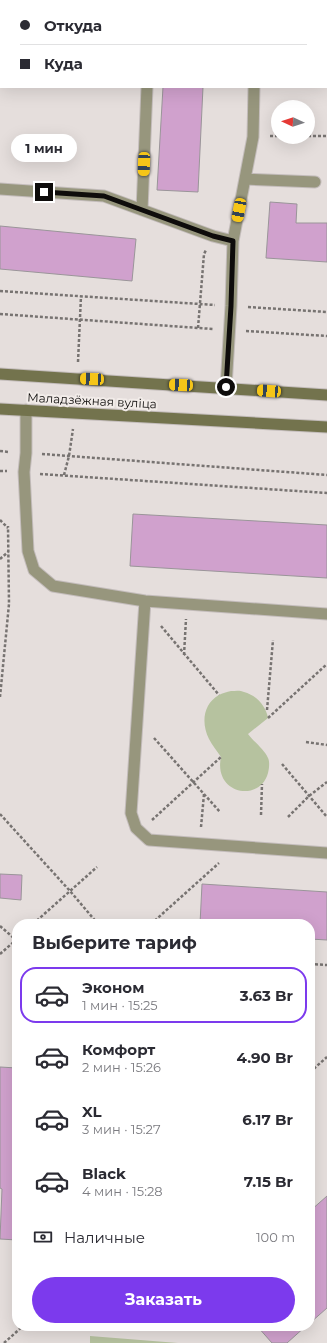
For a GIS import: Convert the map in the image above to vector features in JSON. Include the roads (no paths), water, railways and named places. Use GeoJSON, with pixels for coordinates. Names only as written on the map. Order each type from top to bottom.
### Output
{"type":"FeatureCollection","features":[{"type":"Feature","properties":{"kind":"main road","name":"Маладзёжная вуліца"},"geometry":{"type":"LineString","coordinates":[[0,374],[226,387],[327,395]]}},
{"type":"Feature","properties":{"kind":"main road","name":"Маладзёжная вуліца"},"geometry":{"type":"LineString","coordinates":[[0,409],[327,427]]}},
{"type":"Feature","properties":{"kind":"lane"},"geometry":{"type":"LineString","coordinates":[[142,210],[147,88]]}},
{"type":"Feature","properties":{"kind":"lane"},"geometry":{"type":"LineString","coordinates":[[226,387],[233,241],[253,136],[254,88]]}},
{"type":"Feature","properties":{"kind":"lane"},"geometry":{"type":"LineString","coordinates":[[245,179],[315,182]]}},
{"type":"Feature","properties":{"kind":"lane"},"geometry":{"type":"LineString","coordinates":[[0,189],[104,196],[213,236],[233,241]]}},
{"type":"Feature","properties":{"kind":"lane"},"geometry":{"type":"LineString","coordinates":[[26,410],[26,453],[24,472],[28,551],[34,570],[53,586],[145,601],[327,614]]}},
{"type":"Feature","properties":{"kind":"lane"},"geometry":{"type":"LineString","coordinates":[[145,601],[131,813],[136,828],[149,840],[327,852]]}}]}
